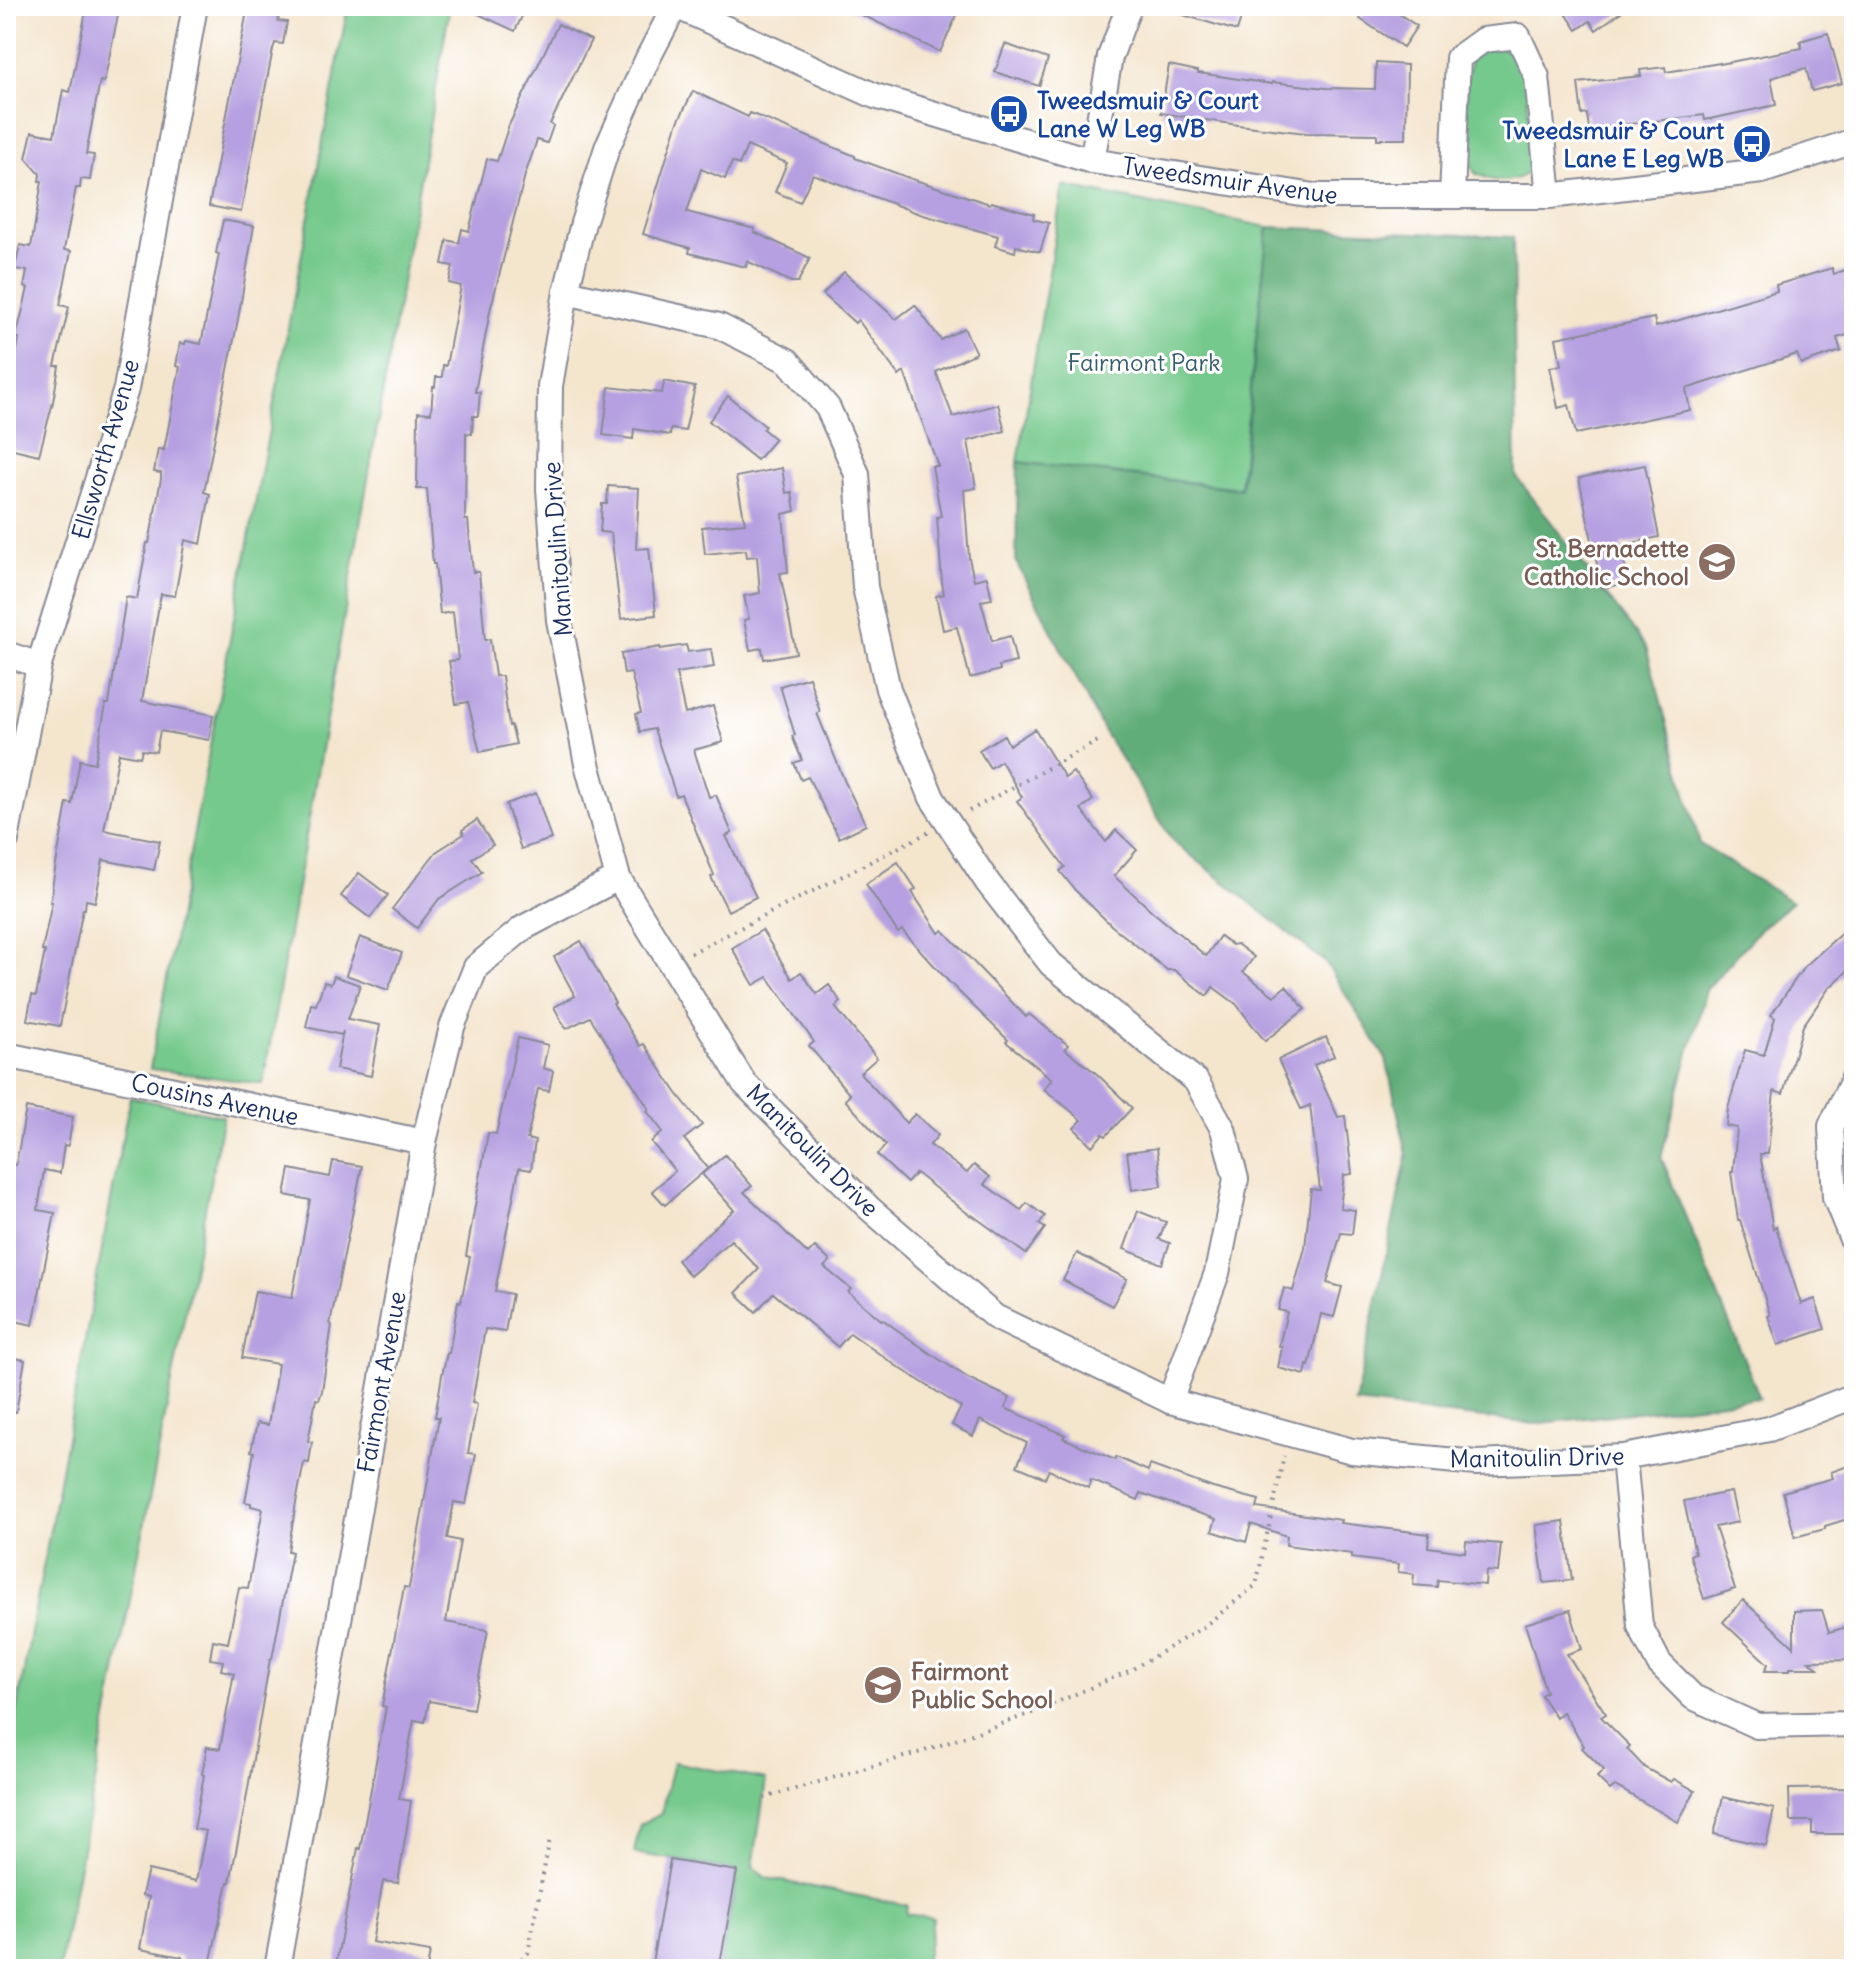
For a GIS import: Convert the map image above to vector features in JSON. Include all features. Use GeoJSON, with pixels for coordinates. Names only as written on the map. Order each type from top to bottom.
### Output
{"type":"FeatureCollection","features":[{"type":"Feature","properties":{"kind":"street","name":"Ellsworth Avenue"},"geometry":{"type":"LineString","coordinates":[[6,840],[39,665],[126,389],[195,6]]}},
{"type":"Feature","properties":{"kind":"street","name":"Tweedsmuir Avenue"},"geometry":{"type":"LineString","coordinates":[[676,6],[875,96],[1092,161],[1314,196],[1549,196],[1762,171],[1854,141]]}},
{"type":"Feature","properties":{"kind":"street","name":"Manitoulin Drive"},"geometry":{"type":"LineString","coordinates":[[676,6],[652,49],[607,148],[583,223],[566,292],[550,386],[549,489],[559,620],[587,764],[618,878],[744,1083],[869,1208],[995,1317],[1170,1401],[1352,1451],[1477,1463],[1624,1457],[1769,1429],[1854,1396]]}},
{"type":"Feature","properties":{"kind":"street"},"geometry":{"type":"LineString","coordinates":[[1092,161],[1110,57],[1129,6]]}},
{"type":"Feature","properties":{"kind":"street"},"geometry":{"type":"LineString","coordinates":[[1452,196],[1458,58],[1483,40],[1518,36],[1537,77],[1549,196]]}},
{"type":"Feature","properties":{"kind":"street"},"geometry":{"type":"LineString","coordinates":[[566,292],[719,326],[788,361],[828,408],[857,474],[865,587],[888,689],[932,798],[988,883],[1051,964],[1196,1081],[1223,1129],[1236,1179],[1217,1273],[1170,1401]]}},
{"type":"Feature","properties":{"kind":"street"},"geometry":{"type":"LineString","coordinates":[[6,654],[39,665]]}},
{"type":"Feature","properties":{"kind":"street","name":"Fairmont Avenue"},"geometry":{"type":"LineString","coordinates":[[277,1969],[424,1142],[452,1027],[476,967],[523,928],[618,878]]}},
{"type":"Feature","properties":{"kind":"street","name":"Cousins Avenue"},"geometry":{"type":"LineString","coordinates":[[6,1055],[424,1142]]}},
{"type":"Feature","properties":{"kind":"street"},"geometry":{"type":"LineString","coordinates":[[1854,1078],[1831,1126],[1835,1197],[1854,1244]]}},
{"type":"Feature","properties":{"kind":"street"},"geometry":{"type":"LineString","coordinates":[[1624,1457],[1640,1626],[1659,1663],[1693,1697],[1757,1726],[1854,1724]]}},
{"type":"Feature","properties":{"kind":"path"},"geometry":{"type":"LineString","coordinates":[[671,965],[1098,741]]}},
{"type":"Feature","properties":{"kind":"path"},"geometry":{"type":"LineString","coordinates":[[764,1798],[921,1752],[1032,1713],[1129,1671],[1202,1628],[1256,1585],[1289,1434]]}},
{"type":"Feature","properties":{"kind":"path"},"geometry":{"type":"LineString","coordinates":[[509,1969],[528,1953],[550,1838]]}},
{"type":"Feature","properties":{"kind":"green space"},"geometry":{"type":"Polygon","coordinates":[[[348,6],[450,6],[263,1084],[150,1069],[348,6]]]}},
{"type":"Feature","properties":{"kind":"green space"},"geometry":{"type":"Polygon","coordinates":[[[1500,48],[1513,51],[1526,77],[1532,157],[1530,171],[1516,179],[1503,181],[1475,173],[1467,158],[1466,81],[1471,60],[1483,50],[1500,48]]]}},
{"type":"Feature","properties":{"kind":"green space","name":"Fairmont Park"},"geometry":{"type":"Polygon","coordinates":[[[1063,186],[1268,227],[1240,488],[1018,462],[1063,186]]]}},
{"type":"Feature","properties":{"kind":"green space"},"geometry":{"type":"Polygon","coordinates":[[[1268,227],[1513,237],[1516,476],[1646,647],[1700,844],[1792,902],[1759,930],[1706,990],[1661,1157],[1760,1398],[1534,1424],[1355,1403],[1407,1155],[1386,1059],[1326,963],[1173,841],[1103,730],[1016,562],[1018,462],[1241,489],[1268,227]]]}},
{"type":"Feature","properties":{"kind":"green space"},"geometry":{"type":"Polygon","coordinates":[[[130,1097],[223,1116],[59,1969],[6,1969],[6,1768],[130,1097]]]}},
{"type":"Feature","properties":{"kind":"green space"},"geometry":{"type":"Polygon","coordinates":[[[673,1762],[766,1780],[753,1867],[766,1878],[907,1905],[906,1914],[933,1918],[924,1969],[719,1969],[738,1871],[634,1853],[640,1824],[661,1814],[673,1762]]]}},
{"type":"Feature","properties":{"kind":"building"},"geometry":{"type":"Polygon","coordinates":[[[87,6],[120,6],[104,82],[100,81],[86,154],[94,155],[90,180],[81,179],[80,188],[76,188],[64,250],[71,251],[60,305],[69,307],[55,366],[59,366],[53,402],[39,455],[9,448],[11,439],[6,438],[6,416],[19,338],[16,338],[28,288],[24,287],[27,271],[15,269],[20,245],[31,247],[42,181],[39,181],[40,174],[26,158],[32,132],[54,136],[63,90],[70,92],[87,6]]]}},
{"type":"Feature","properties":{"kind":"building"},"geometry":{"type":"Polygon","coordinates":[[[248,6],[280,10],[278,21],[287,22],[283,44],[275,43],[273,49],[241,212],[209,206],[248,6]]]}},
{"type":"Feature","properties":{"kind":"building"},"geometry":{"type":"Polygon","coordinates":[[[461,6],[527,6],[515,31],[461,6]]]}},
{"type":"Feature","properties":{"kind":"building"},"geometry":{"type":"Polygon","coordinates":[[[843,6],[961,6],[940,52],[843,6]]]}},
{"type":"Feature","properties":{"kind":"building"},"geometry":{"type":"Polygon","coordinates":[[[1171,6],[1245,6],[1237,31],[1170,11],[1171,6]]]}},
{"type":"Feature","properties":{"kind":"building"},"geometry":{"type":"Polygon","coordinates":[[[1369,6],[1387,6],[1417,26],[1403,47],[1360,19],[1369,6]]]}},
{"type":"Feature","properties":{"kind":"building"},"geometry":{"type":"Polygon","coordinates":[[[1561,6],[1629,6],[1596,30],[1590,21],[1577,30],[1561,6]]]}},
{"type":"Feature","properties":{"kind":"building"},"geometry":{"type":"Polygon","coordinates":[[[558,24],[591,40],[550,124],[553,126],[547,143],[537,140],[525,175],[490,311],[475,392],[480,392],[478,416],[473,416],[472,434],[466,433],[465,520],[468,520],[473,572],[479,572],[485,640],[490,639],[495,676],[502,676],[509,726],[516,744],[480,752],[468,702],[456,704],[449,661],[458,660],[453,612],[440,614],[427,489],[417,489],[418,412],[431,413],[433,387],[436,377],[442,377],[443,365],[446,366],[461,286],[449,283],[453,266],[442,264],[447,240],[459,243],[462,229],[469,231],[487,159],[497,161],[509,125],[558,24]]]}},
{"type":"Feature","properties":{"kind":"building"},"geometry":{"type":"Polygon","coordinates":[[[1828,33],[1842,83],[1812,91],[1806,68],[1771,78],[1776,105],[1705,120],[1704,115],[1589,129],[1587,114],[1582,115],[1578,83],[1641,76],[1640,70],[1665,67],[1666,72],[1802,48],[1800,41],[1828,33]]]}},
{"type":"Feature","properties":{"kind":"building"},"geometry":{"type":"Polygon","coordinates":[[[1005,44],[1048,59],[1039,86],[995,72],[1005,44]]]}},
{"type":"Feature","properties":{"kind":"building"},"geometry":{"type":"Polygon","coordinates":[[[1376,63],[1407,65],[1406,139],[1377,139],[1377,134],[1306,133],[1161,113],[1169,65],[1198,73],[1272,84],[1375,89],[1376,63]]]}},
{"type":"Feature","properties":{"kind":"building"},"geometry":{"type":"Polygon","coordinates":[[[693,91],[748,117],[750,113],[912,179],[990,204],[1034,214],[1033,219],[1049,223],[1040,252],[1016,246],[1015,252],[995,246],[998,236],[920,214],[813,174],[800,202],[775,192],[787,163],[747,146],[739,165],[732,162],[725,179],[701,169],[687,212],[755,229],[754,232],[810,258],[798,282],[791,282],[747,261],[746,267],[689,253],[690,248],[643,234],[677,124],[693,91]]]}},
{"type":"Feature","properties":{"kind":"building"},"geometry":{"type":"Polygon","coordinates":[[[223,220],[254,226],[204,492],[210,494],[201,544],[185,540],[175,596],[161,594],[142,701],[213,715],[209,740],[160,731],[156,752],[142,750],[140,757],[119,753],[104,830],[160,841],[154,870],[103,860],[95,902],[86,900],[83,909],[60,1026],[27,1020],[32,995],[36,996],[45,951],[42,951],[67,803],[72,804],[80,760],[95,763],[106,704],[109,704],[126,597],[137,599],[149,543],[161,479],[161,473],[154,472],[158,449],[164,450],[180,367],[176,366],[180,343],[201,344],[223,220]]]}},
{"type":"Feature","properties":{"kind":"building"},"geometry":{"type":"Polygon","coordinates":[[[1854,267],[1854,333],[1837,338],[1841,351],[1801,364],[1797,354],[1686,389],[1690,410],[1576,434],[1569,405],[1558,408],[1550,367],[1561,365],[1556,338],[1654,318],[1656,327],[1777,291],[1776,285],[1832,268],[1834,274],[1854,267]]]}},
{"type":"Feature","properties":{"kind":"building"},"geometry":{"type":"Polygon","coordinates":[[[844,272],[896,319],[915,305],[941,340],[964,328],[976,353],[936,372],[953,417],[998,404],[1005,431],[968,441],[976,488],[964,490],[969,558],[974,580],[987,577],[992,599],[981,601],[992,641],[1010,636],[1016,662],[999,666],[1000,670],[970,678],[957,627],[943,630],[936,596],[944,594],[937,517],[941,516],[932,466],[938,466],[904,372],[899,376],[858,320],[855,323],[823,294],[844,272]]]}},
{"type":"Feature","properties":{"kind":"building"},"geometry":{"type":"Polygon","coordinates":[[[664,381],[695,387],[685,431],[671,429],[670,435],[634,429],[633,439],[603,435],[609,387],[662,393],[664,381]]]}},
{"type":"Feature","properties":{"kind":"building"},"geometry":{"type":"Polygon","coordinates":[[[728,396],[765,426],[763,429],[775,439],[757,460],[709,421],[728,396]]]}},
{"type":"Feature","properties":{"kind":"building"},"geometry":{"type":"Polygon","coordinates":[[[1645,465],[1659,537],[1621,545],[1628,583],[1602,588],[1579,478],[1645,465]]]}},
{"type":"Feature","properties":{"kind":"building"},"geometry":{"type":"Polygon","coordinates":[[[782,468],[786,493],[792,492],[795,511],[783,514],[788,572],[780,573],[796,653],[764,659],[762,648],[750,650],[744,620],[749,619],[744,596],[760,593],[757,556],[747,557],[746,550],[705,554],[702,527],[745,523],[736,477],[782,468]]]}},
{"type":"Feature","properties":{"kind":"building"},"geometry":{"type":"Polygon","coordinates":[[[608,486],[639,488],[636,549],[649,548],[656,615],[621,619],[611,533],[600,532],[602,504],[607,504],[608,486]]]}},
{"type":"Feature","properties":{"kind":"building"},"geometry":{"type":"Polygon","coordinates":[[[686,645],[688,652],[711,649],[714,667],[676,673],[685,714],[713,706],[723,742],[694,750],[709,797],[716,795],[732,833],[726,836],[756,897],[728,911],[711,877],[714,875],[681,794],[676,796],[654,729],[640,732],[636,714],[641,713],[631,673],[624,674],[621,654],[686,645]]]}},
{"type":"Feature","properties":{"kind":"building"},"geometry":{"type":"Polygon","coordinates":[[[809,677],[820,712],[817,713],[866,825],[839,838],[808,777],[801,780],[794,763],[802,760],[792,736],[795,735],[780,686],[809,677]]]}},
{"type":"Feature","properties":{"kind":"building"},"geometry":{"type":"Polygon","coordinates":[[[1035,729],[1065,778],[1073,772],[1093,800],[1081,809],[1106,842],[1116,830],[1137,850],[1114,876],[1206,956],[1220,936],[1232,945],[1237,944],[1254,957],[1243,972],[1274,996],[1286,986],[1305,1009],[1265,1041],[1236,1004],[1213,987],[1207,996],[1174,970],[1167,970],[1112,926],[1075,890],[1060,871],[1065,867],[1017,801],[1022,797],[1001,761],[990,768],[979,750],[1004,735],[1009,745],[1035,729]]]}},
{"type":"Feature","properties":{"kind":"building"},"geometry":{"type":"Polygon","coordinates":[[[536,793],[551,839],[521,849],[506,804],[536,793]]]}},
{"type":"Feature","properties":{"kind":"building"},"geometry":{"type":"Polygon","coordinates":[[[477,820],[493,845],[472,858],[482,872],[439,899],[417,928],[392,909],[436,852],[464,834],[462,830],[477,820]]]}},
{"type":"Feature","properties":{"kind":"building"},"geometry":{"type":"Polygon","coordinates":[[[898,862],[916,889],[912,892],[939,933],[943,930],[1026,1017],[1029,1014],[1068,1045],[1065,1049],[1132,1108],[1106,1136],[1103,1134],[1092,1146],[1074,1128],[1082,1120],[1044,1089],[1052,1079],[1006,1042],[1008,1040],[902,930],[898,933],[866,884],[898,862]]]}},
{"type":"Feature","properties":{"kind":"building"},"geometry":{"type":"Polygon","coordinates":[[[359,873],[388,895],[370,918],[341,896],[359,873]]]}},
{"type":"Feature","properties":{"kind":"building"},"geometry":{"type":"Polygon","coordinates":[[[1854,922],[1854,965],[1829,988],[1803,1026],[1783,1094],[1774,1091],[1768,1154],[1760,1154],[1773,1229],[1776,1227],[1801,1304],[1815,1299],[1825,1329],[1778,1345],[1738,1220],[1731,1172],[1737,1128],[1726,1126],[1728,1108],[1745,1050],[1764,1055],[1775,1018],[1771,1015],[1804,967],[1854,922]]]}},
{"type":"Feature","properties":{"kind":"building"},"geometry":{"type":"Polygon","coordinates":[[[762,930],[792,979],[801,972],[817,994],[829,985],[841,1002],[835,1007],[877,1058],[860,1073],[906,1123],[915,1114],[938,1135],[930,1145],[967,1173],[974,1165],[990,1177],[984,1184],[1021,1210],[1027,1203],[1045,1216],[1039,1224],[1045,1228],[1026,1254],[916,1173],[907,1183],[877,1155],[886,1145],[845,1100],[850,1095],[809,1046],[814,1042],[768,977],[754,985],[732,948],[762,930]]]}},
{"type":"Feature","properties":{"kind":"building"},"geometry":{"type":"Polygon","coordinates":[[[360,937],[402,953],[388,990],[346,975],[360,937]]]}},
{"type":"Feature","properties":{"kind":"building"},"geometry":{"type":"Polygon","coordinates":[[[581,941],[613,1004],[640,1046],[644,1044],[702,1125],[684,1139],[708,1168],[665,1205],[652,1191],[675,1171],[651,1142],[663,1132],[590,1017],[566,1029],[554,1007],[575,996],[554,957],[581,941]]]}},
{"type":"Feature","properties":{"kind":"building"},"geometry":{"type":"Polygon","coordinates":[[[334,976],[360,985],[348,1019],[380,1025],[371,1076],[336,1069],[343,1031],[342,1035],[306,1027],[311,1004],[316,1005],[324,982],[331,984],[334,976]]]}},
{"type":"Feature","properties":{"kind":"building"},"geometry":{"type":"Polygon","coordinates":[[[1326,1037],[1334,1056],[1314,1065],[1338,1117],[1345,1116],[1352,1174],[1344,1175],[1340,1208],[1355,1210],[1352,1234],[1341,1233],[1327,1283],[1342,1287],[1334,1317],[1321,1314],[1305,1375],[1278,1368],[1282,1347],[1279,1346],[1287,1312],[1278,1310],[1284,1288],[1293,1291],[1305,1248],[1311,1189],[1320,1190],[1310,1105],[1301,1109],[1278,1060],[1326,1037]]]}},
{"type":"Feature","properties":{"kind":"building"},"geometry":{"type":"Polygon","coordinates":[[[518,1038],[548,1045],[543,1068],[553,1071],[549,1091],[538,1089],[527,1139],[535,1141],[531,1170],[519,1168],[495,1291],[512,1294],[505,1332],[485,1329],[472,1403],[477,1404],[468,1453],[476,1454],[466,1504],[454,1502],[447,1538],[460,1541],[446,1622],[488,1630],[473,1709],[429,1701],[425,1722],[414,1720],[399,1799],[411,1801],[398,1883],[383,1881],[372,1942],[430,1952],[427,1969],[335,1969],[386,1707],[382,1706],[404,1587],[409,1588],[439,1417],[435,1417],[442,1375],[470,1257],[466,1256],[488,1133],[496,1134],[518,1038]]]}},
{"type":"Feature","properties":{"kind":"building"},"geometry":{"type":"Polygon","coordinates":[[[26,1108],[73,1117],[68,1146],[64,1145],[60,1173],[44,1170],[38,1210],[55,1213],[33,1325],[6,1319],[6,1163],[16,1165],[26,1108]]]}},
{"type":"Feature","properties":{"kind":"building"},"geometry":{"type":"Polygon","coordinates":[[[1157,1148],[1162,1186],[1132,1190],[1127,1152],[1157,1148]]]}},
{"type":"Feature","properties":{"kind":"building"},"geometry":{"type":"Polygon","coordinates":[[[725,1155],[752,1186],[744,1192],[808,1254],[815,1247],[830,1261],[824,1267],[851,1289],[848,1292],[881,1320],[931,1354],[968,1378],[1010,1398],[1005,1408],[1115,1460],[1116,1457],[1148,1471],[1150,1465],[1213,1488],[1259,1500],[1257,1508],[1341,1520],[1340,1523],[1429,1534],[1428,1547],[1465,1552],[1466,1541],[1501,1544],[1498,1572],[1486,1571],[1485,1585],[1438,1580],[1437,1587],[1413,1585],[1414,1574],[1398,1572],[1399,1564],[1286,1545],[1287,1536],[1251,1524],[1246,1542],[1212,1531],[1216,1519],[1141,1493],[1138,1500],[1091,1480],[1088,1488],[1049,1470],[1045,1478],[1017,1466],[1027,1443],[980,1420],[973,1436],[952,1425],[961,1407],[850,1333],[838,1347],[773,1293],[756,1312],[736,1293],[759,1269],[731,1240],[690,1276],[677,1260],[734,1210],[702,1174],[725,1155]]]}},
{"type":"Feature","properties":{"kind":"building"},"geometry":{"type":"Polygon","coordinates":[[[333,1161],[362,1166],[330,1324],[322,1391],[319,1400],[316,1399],[308,1441],[312,1442],[309,1463],[304,1462],[296,1503],[288,1551],[292,1552],[246,1800],[209,1969],[180,1969],[182,1957],[140,1949],[149,1897],[142,1895],[148,1870],[196,1881],[206,1831],[194,1829],[202,1774],[207,1747],[220,1749],[234,1673],[221,1670],[223,1661],[210,1659],[213,1640],[228,1643],[239,1587],[248,1588],[263,1509],[245,1502],[254,1452],[251,1451],[257,1423],[268,1425],[278,1364],[242,1358],[255,1291],[292,1298],[310,1200],[285,1195],[290,1169],[330,1177],[333,1161]]]}},
{"type":"Feature","properties":{"kind":"building"},"geometry":{"type":"Polygon","coordinates":[[[1138,1211],[1166,1222],[1159,1239],[1170,1243],[1162,1264],[1124,1249],[1138,1211]]]}},
{"type":"Feature","properties":{"kind":"building"},"geometry":{"type":"Polygon","coordinates":[[[1077,1253],[1127,1279],[1112,1306],[1063,1280],[1077,1253]]]}},
{"type":"Feature","properties":{"kind":"building"},"geometry":{"type":"Polygon","coordinates":[[[6,1356],[25,1360],[16,1412],[6,1411],[6,1356]]]}},
{"type":"Feature","properties":{"kind":"building"},"geometry":{"type":"Polygon","coordinates":[[[1854,1464],[1854,1517],[1795,1537],[1783,1492],[1833,1478],[1831,1472],[1854,1464]]]}},
{"type":"Feature","properties":{"kind":"building"},"geometry":{"type":"Polygon","coordinates":[[[1731,1492],[1738,1522],[1715,1527],[1735,1589],[1704,1599],[1690,1555],[1695,1553],[1684,1501],[1731,1492]]]}},
{"type":"Feature","properties":{"kind":"building"},"geometry":{"type":"Polygon","coordinates":[[[1564,1521],[1572,1580],[1544,1583],[1536,1525],[1564,1521]]]}},
{"type":"Feature","properties":{"kind":"building"},"geometry":{"type":"Polygon","coordinates":[[[1743,1600],[1794,1647],[1794,1611],[1822,1610],[1829,1632],[1854,1625],[1854,1660],[1809,1661],[1818,1668],[1765,1671],[1768,1664],[1723,1622],[1743,1600]]]}},
{"type":"Feature","properties":{"kind":"building"},"geometry":{"type":"Polygon","coordinates":[[[1570,1610],[1582,1649],[1567,1654],[1606,1714],[1601,1717],[1630,1746],[1627,1749],[1645,1768],[1695,1791],[1678,1822],[1615,1786],[1610,1790],[1597,1777],[1604,1770],[1582,1748],[1584,1746],[1563,1712],[1556,1718],[1541,1695],[1546,1692],[1525,1624],[1570,1610]]]}},
{"type":"Feature","properties":{"kind":"building"},"geometry":{"type":"Polygon","coordinates":[[[1854,1788],[1854,1834],[1812,1834],[1812,1821],[1790,1821],[1789,1789],[1854,1788]]]}},
{"type":"Feature","properties":{"kind":"building"},"geometry":{"type":"Polygon","coordinates":[[[1723,1797],[1774,1809],[1766,1846],[1714,1834],[1723,1797]]]}},
{"type":"Feature","properties":{"kind":"building"},"geometry":{"type":"Polygon","coordinates":[[[670,1860],[737,1871],[719,1969],[651,1969],[670,1860]]]}},
{"type":"Feature","properties":{"kind":"place","name":"Tweedsmuir & Court Lane W Leg WB"},"geometry":{"type":"Point","coordinates":[1009,114]}},
{"type":"Feature","properties":{"kind":"place","name":"Tweedsmuir & Court Lane E Leg WB"},"geometry":{"type":"Point","coordinates":[1752,144]}},
{"type":"Feature","properties":{"kind":"place","name":"St. Bernadette Catholic School"},"geometry":{"type":"Point","coordinates":[1717,562]}},
{"type":"Feature","properties":{"kind":"place","name":"Fairmont Public School"},"geometry":{"type":"Point","coordinates":[883,1685]}}]}
